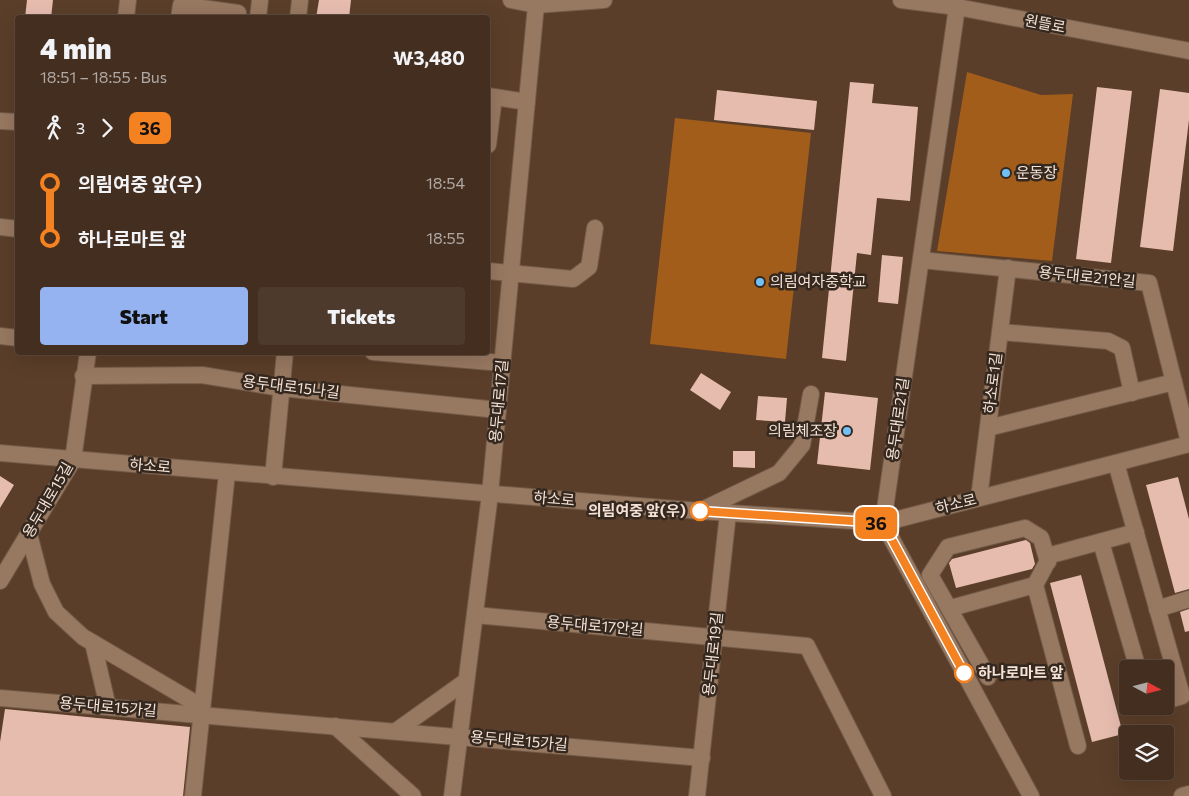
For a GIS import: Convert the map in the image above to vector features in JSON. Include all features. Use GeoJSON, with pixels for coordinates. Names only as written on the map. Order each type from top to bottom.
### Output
{"type":"FeatureCollection","features":[{"type":"Feature","properties":{"kind":"street"},"geometry":{"type":"LineString","coordinates":[[126,15],[128,0]]}},
{"type":"Feature","properties":{"kind":"street"},"geometry":{"type":"LineString","coordinates":[[258,15],[260,0]]}},
{"type":"Feature","properties":{"kind":"street"},"geometry":{"type":"LineString","coordinates":[[298,15],[300,0]]}},
{"type":"Feature","properties":{"kind":"street"},"geometry":{"type":"LineString","coordinates":[[511,0],[536,5],[604,0]]}},
{"type":"Feature","properties":{"kind":"street","name":"원뜰로"},"geometry":{"type":"LineString","coordinates":[[901,0],[957,7],[1189,51]]}},
{"type":"Feature","properties":{"kind":"street"},"geometry":{"type":"LineString","coordinates":[[179,15],[181,5],[238,13],[238,15]]}},
{"type":"Feature","properties":{"kind":"street","name":"용두대로17길"},"geometry":{"type":"LineString","coordinates":[[452,796],[490,494],[536,5]]}},
{"type":"Feature","properties":{"kind":"street","name":"용두대로21길"},"geometry":{"type":"LineString","coordinates":[[883,523],[957,7]]}},
{"type":"Feature","properties":{"kind":"street"},"geometry":{"type":"LineString","coordinates":[[490,113],[491,97],[527,102]]}},
{"type":"Feature","properties":{"kind":"street"},"geometry":{"type":"LineString","coordinates":[[0,121],[15,122]]}},
{"type":"Feature","properties":{"kind":"street"},"geometry":{"type":"LineString","coordinates":[[0,227],[15,229]]}},
{"type":"Feature","properties":{"kind":"street"},"geometry":{"type":"LineString","coordinates":[[490,271],[573,279],[589,268],[595,228]]}},
{"type":"Feature","properties":{"kind":"street","name":"용두대로21안길"},"geometry":{"type":"LineString","coordinates":[[921,260],[1149,283],[1189,443]]}},
{"type":"Feature","properties":{"kind":"street","name":"하소로1길"},"geometry":{"type":"LineString","coordinates":[[979,498],[1008,268]]}},
{"type":"Feature","properties":{"kind":"street"},"geometry":{"type":"LineString","coordinates":[[1000,332],[1108,341],[1122,348],[1132,393]]}},
{"type":"Feature","properties":{"kind":"street"},"geometry":{"type":"LineString","coordinates":[[0,336],[15,338]]}},
{"type":"Feature","properties":{"kind":"street","name":"용두대로15길"},"geometry":{"type":"LineString","coordinates":[[0,581],[73,460],[87,355]]}},
{"type":"Feature","properties":{"kind":"street"},"geometry":{"type":"LineString","coordinates":[[273,476],[285,355]]}},
{"type":"Feature","properties":{"kind":"street"},"geometry":{"type":"LineString","coordinates":[[408,355],[502,363]]}},
{"type":"Feature","properties":{"kind":"street","name":"용두대로15나길"},"geometry":{"type":"LineString","coordinates":[[83,376],[202,375],[281,388],[498,410]]}},
{"type":"Feature","properties":{"kind":"street"},"geometry":{"type":"LineString","coordinates":[[988,428],[1174,382]]}},
{"type":"Feature","properties":{"kind":"street"},"geometry":{"type":"LineString","coordinates":[[700,511],[779,473],[802,445],[811,394]]}},
{"type":"Feature","properties":{"kind":"street","name":"하소로"},"geometry":{"type":"LineString","coordinates":[[0,453],[700,511],[883,523],[1189,443]]}},
{"type":"Feature","properties":{"kind":"street"},"geometry":{"type":"LineString","coordinates":[[1116,463],[1172,660]]}},
{"type":"Feature","properties":{"kind":"street"},"geometry":{"type":"LineString","coordinates":[[193,796],[227,473]]}},
{"type":"Feature","properties":{"kind":"street","name":"용두대로19길"},"geometry":{"type":"LineString","coordinates":[[697,796],[728,513]]}},
{"type":"Feature","properties":{"kind":"street"},"geometry":{"type":"LineString","coordinates":[[883,523],[1031,796]]}},
{"type":"Feature","properties":{"kind":"street"},"geometry":{"type":"LineString","coordinates":[[988,678],[951,608],[930,575],[948,547],[1025,528],[1041,538],[1048,562]]}},
{"type":"Feature","properties":{"kind":"street"},"geometry":{"type":"LineString","coordinates":[[1078,746],[1035,585],[1052,555],[1136,532]]}},
{"type":"Feature","properties":{"kind":"street"},"geometry":{"type":"LineString","coordinates":[[29,534],[42,584],[56,612],[83,637],[202,711]]}},
{"type":"Feature","properties":{"kind":"street"},"geometry":{"type":"LineString","coordinates":[[1101,542],[1135,660]]}},
{"type":"Feature","properties":{"kind":"street"},"geometry":{"type":"LineString","coordinates":[[951,608],[1035,585]]}},
{"type":"Feature","properties":{"kind":"street"},"geometry":{"type":"LineString","coordinates":[[1157,609],[1189,599]]}},
{"type":"Feature","properties":{"kind":"street","name":"용두대로17안길"},"geometry":{"type":"LineString","coordinates":[[475,615],[807,646],[883,796]]}},
{"type":"Feature","properties":{"kind":"street"},"geometry":{"type":"LineString","coordinates":[[93,643],[108,707]]}},
{"type":"Feature","properties":{"kind":"street"},"geometry":{"type":"LineString","coordinates":[[1174,668],[1182,696],[1174,698]]}},
{"type":"Feature","properties":{"kind":"street"},"geometry":{"type":"LineString","coordinates":[[396,731],[466,681]]}},
{"type":"Feature","properties":{"kind":"street","name":"용두대로15가길"},"geometry":{"type":"LineString","coordinates":[[0,698],[108,707],[202,711],[335,726],[702,758]]}},
{"type":"Feature","properties":{"kind":"street"},"geometry":{"type":"LineString","coordinates":[[335,726],[413,796]]}},
{"type":"Feature","properties":{"kind":"street"},"geometry":{"type":"LineString","coordinates":[[1182,796],[1189,794]]}},
{"type":"Feature","properties":{"kind":"shaded area","name":"운동장"},"geometry":{"type":"Polygon","coordinates":[[[967,72],[1041,95],[1073,94],[1052,261],[937,251],[967,72]]]}},
{"type":"Feature","properties":{"kind":"shaded area"},"geometry":{"type":"Polygon","coordinates":[[[675,118],[811,133],[786,359],[650,344],[675,118]]]}},
{"type":"Feature","properties":{"kind":"building"},"geometry":{"type":"Polygon","coordinates":[[[27,0],[53,0],[51,15],[25,15],[27,0]]]}},
{"type":"Feature","properties":{"kind":"building"},"geometry":{"type":"Polygon","coordinates":[[[319,0],[351,0],[349,15],[316,15],[319,0]]]}},
{"type":"Feature","properties":{"kind":"building"},"geometry":{"type":"Polygon","coordinates":[[[850,82],[874,84],[872,103],[918,107],[910,201],[877,198],[871,255],[857,253],[846,361],[822,358],[850,82]]]}},
{"type":"Feature","properties":{"kind":"building"},"geometry":{"type":"Polygon","coordinates":[[[1097,87],[1132,91],[1111,263],[1076,259],[1097,87]]]}},
{"type":"Feature","properties":{"kind":"building"},"geometry":{"type":"Polygon","coordinates":[[[1160,89],[1189,93],[1189,120],[1173,251],[1140,247],[1160,89]]]}},
{"type":"Feature","properties":{"kind":"building"},"geometry":{"type":"Polygon","coordinates":[[[717,90],[817,101],[814,130],[714,120],[717,90]]]}},
{"type":"Feature","properties":{"kind":"building"},"geometry":{"type":"Polygon","coordinates":[[[882,255],[903,257],[898,304],[878,302],[882,255]]]}},
{"type":"Feature","properties":{"kind":"building"},"geometry":{"type":"Polygon","coordinates":[[[701,373],[731,392],[720,410],[690,390],[701,373]]]}},
{"type":"Feature","properties":{"kind":"building","name":"의림체조장"},"geometry":{"type":"Polygon","coordinates":[[[825,392],[878,398],[870,470],[817,464],[825,392]]]}},
{"type":"Feature","properties":{"kind":"building"},"geometry":{"type":"Polygon","coordinates":[[[758,396],[787,398],[785,422],[756,420],[758,396]]]}},
{"type":"Feature","properties":{"kind":"building"},"geometry":{"type":"Polygon","coordinates":[[[733,451],[755,451],[755,468],[733,467],[733,451]]]}},
{"type":"Feature","properties":{"kind":"building"},"geometry":{"type":"Polygon","coordinates":[[[0,476],[14,485],[0,508],[0,476]]]}},
{"type":"Feature","properties":{"kind":"building"},"geometry":{"type":"Polygon","coordinates":[[[1178,477],[1189,519],[1189,589],[1175,593],[1146,485],[1178,477]]]}},
{"type":"Feature","properties":{"kind":"building"},"geometry":{"type":"Polygon","coordinates":[[[1026,540],[1030,543],[1035,564],[1032,569],[956,588],[949,563],[952,559],[1026,540]]]}},
{"type":"Feature","properties":{"kind":"building"},"geometry":{"type":"Polygon","coordinates":[[[1081,575],[1121,725],[1119,725],[1119,735],[1092,742],[1050,583],[1081,575]]]}},
{"type":"Feature","properties":{"kind":"building"},"geometry":{"type":"Polygon","coordinates":[[[1189,609],[1189,631],[1185,632],[1180,612],[1189,609]]]}},
{"type":"Feature","properties":{"kind":"building"},"geometry":{"type":"Polygon","coordinates":[[[5,709],[190,727],[183,796],[0,796],[0,742],[5,709]]]}},
{"type":"Feature","properties":{"kind":"bus line","name":"36"},"geometry":{"type":"LineString","coordinates":[[700,511],[883,523],[964,673]]}},
{"type":"Feature","properties":{"kind":"place","name":"운동장"},"geometry":{"type":"Point","coordinates":[1006,173]}},
{"type":"Feature","properties":{"kind":"place","name":"의림여자중학교"},"geometry":{"type":"Point","coordinates":[760,282]}},
{"type":"Feature","properties":{"kind":"place","name":"의림체조장"},"geometry":{"type":"Point","coordinates":[847,431]}},
{"type":"Feature","properties":{"kind":"place","name":"의림여중 앞(우)"},"geometry":{"type":"Point","coordinates":[700,511]}},
{"type":"Feature","properties":{"kind":"place","name":"하나로마트 앞"},"geometry":{"type":"Point","coordinates":[964,673]}}]}
